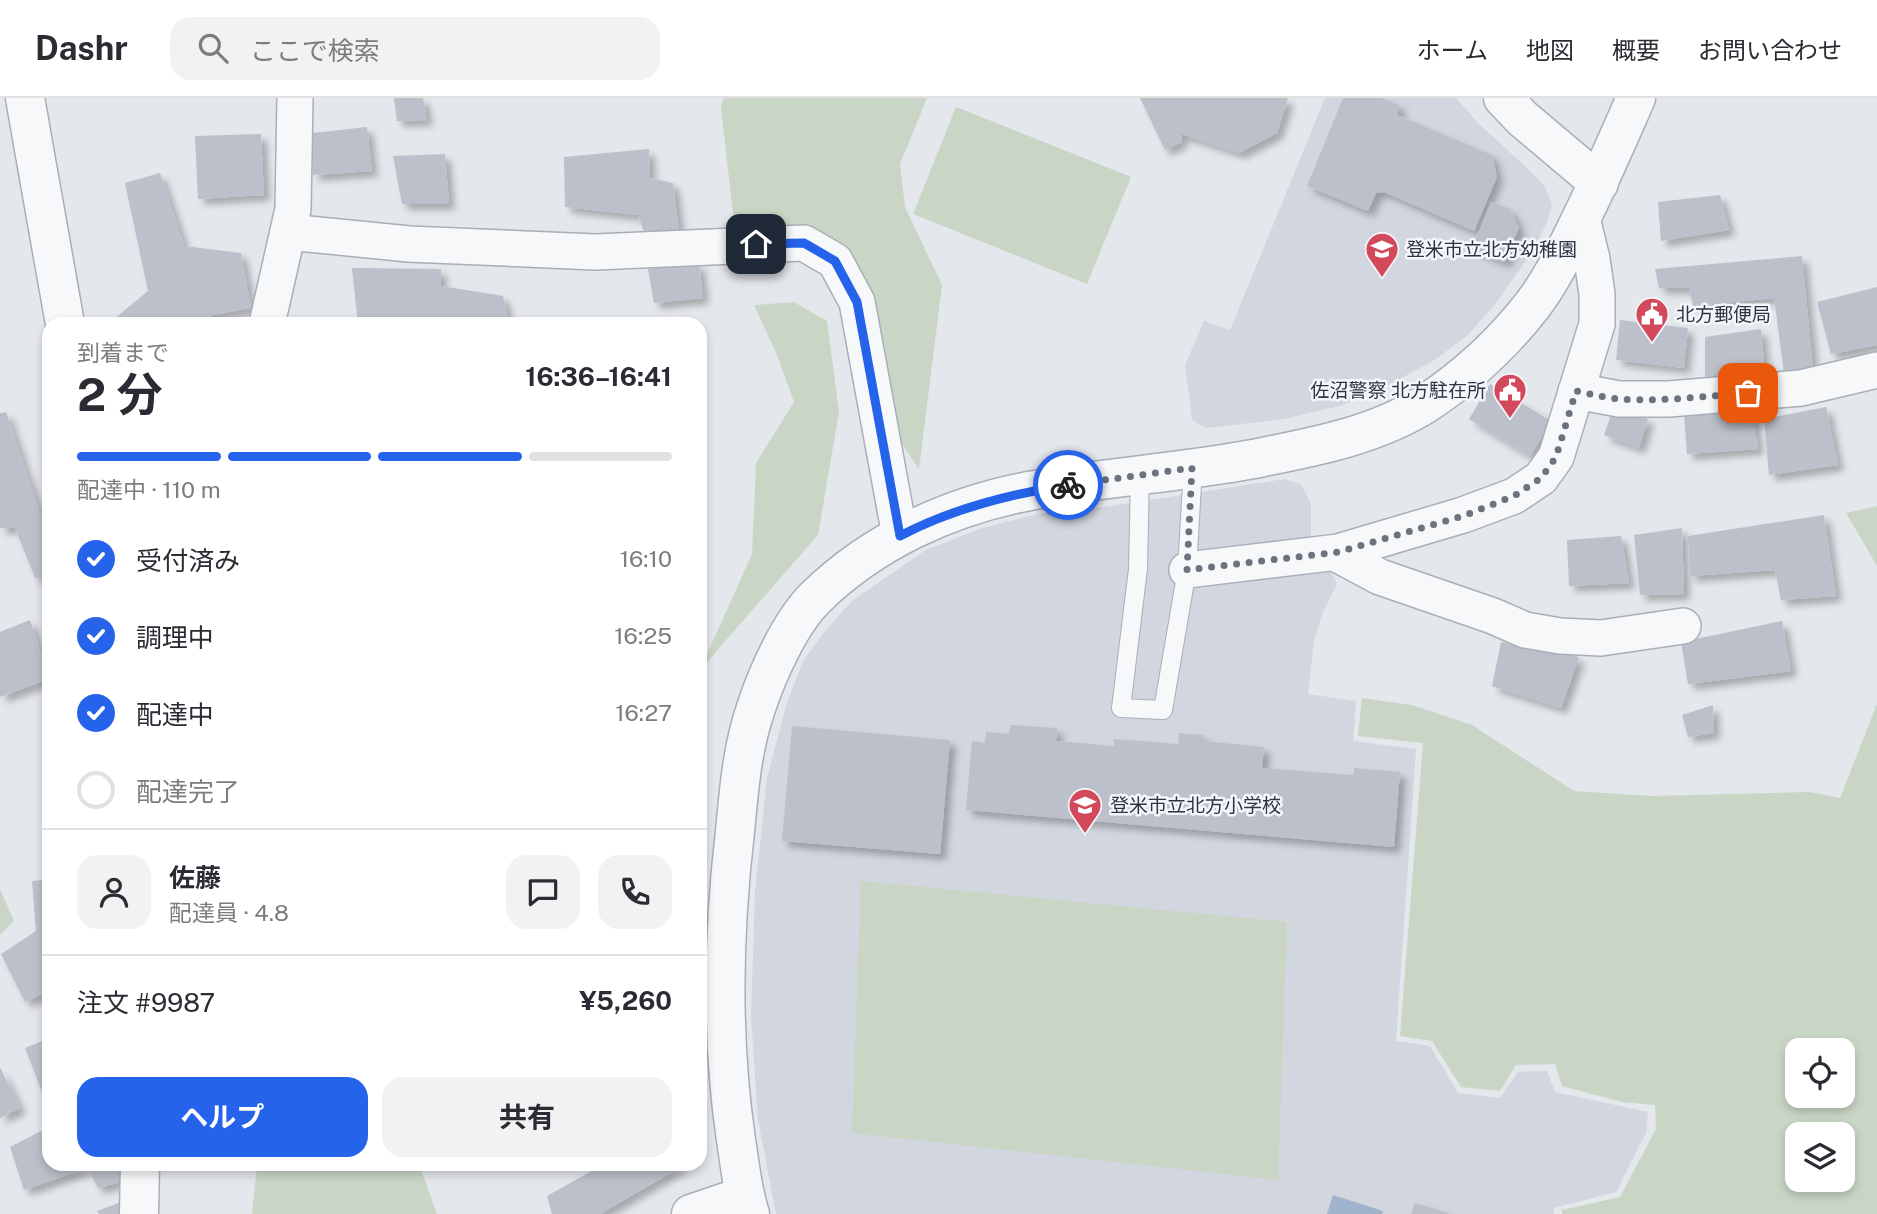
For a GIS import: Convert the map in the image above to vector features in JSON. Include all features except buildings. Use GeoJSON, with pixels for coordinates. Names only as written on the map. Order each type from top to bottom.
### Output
{"type":"FeatureCollection","features":[{"type":"Feature","properties":{"kind":"street"},"geometry":{"type":"LineString","coordinates":[[25,98],[64,317]]}},
{"type":"Feature","properties":{"kind":"street"},"geometry":{"type":"LineString","coordinates":[[269,317],[293,209],[295,98]]}},
{"type":"Feature","properties":{"kind":"street"},"geometry":{"type":"LineString","coordinates":[[1503,98],[1522,118],[1599,183]]}},
{"type":"Feature","properties":{"kind":"street"},"geometry":{"type":"LineString","coordinates":[[691,1214],[747,1205],[730,1096],[725,952],[742,764],[755,709],[775,659],[813,601],[883,545],[927,522],[964,509],[1027,491],[1224,464],[1323,445],[1390,424],[1425,404],[1462,379],[1497,346],[1533,305],[1564,255],[1636,98]]}},
{"type":"Feature","properties":{"kind":"street"},"geometry":{"type":"LineString","coordinates":[[1187,570],[1335,553],[1463,516],[1514,496],[1541,478],[1556,457],[1597,324],[1592,259],[1582,218]]}},
{"type":"Feature","properties":{"kind":"street"},"geometry":{"type":"LineString","coordinates":[[288,232],[409,244],[595,252],[804,243],[835,261],[857,302],[900,536]]}},
{"type":"Feature","properties":{"kind":"street"},"geometry":{"type":"LineString","coordinates":[[1576,391],[1619,399],[1670,399],[1801,388],[1877,370]]}},
{"type":"Feature","properties":{"kind":"street"},"geometry":{"type":"LineString","coordinates":[[1335,553],[1380,577],[1493,616],[1525,630],[1560,636],[1601,638],[1683,626]]}},
{"type":"Feature","properties":{"kind":"street"},"geometry":{"type":"LineString","coordinates":[[139,1214],[140,1171]]}},
{"type":"Feature","properties":{"kind":"lane"},"geometry":{"type":"LineString","coordinates":[[1140,475],[1138,569],[1121,708],[1163,710],[1187,570],[1192,468]]}},
{"type":"Feature","properties":{"kind":"shaded area","name":"登米市立北方幼稚園"},"geometry":{"type":"Polygon","coordinates":[[[1325,98],[1456,98],[1479,124],[1545,187],[1552,205],[1546,225],[1530,255],[1496,303],[1468,335],[1436,359],[1391,384],[1343,405],[1284,419],[1206,428],[1192,420],[1185,365],[1204,321],[1230,330],[1325,98]]]}},
{"type":"Feature","properties":{"kind":"shaded area","name":"登米市立北方小学校"},"geometry":{"type":"Polygon","coordinates":[[[1285,479],[1301,485],[1311,503],[1311,535],[1337,584],[1323,612],[1314,640],[1308,694],[1356,701],[1353,741],[1416,749],[1396,1041],[1430,1046],[1458,1093],[1500,1098],[1518,1072],[1547,1071],[1555,1092],[1648,1112],[1646,1133],[1616,1192],[1554,1208],[1554,1214],[776,1214],[758,1119],[751,1017],[755,892],[767,778],[786,706],[803,661],[852,601],[926,550],[982,528],[1038,514],[1112,506],[1285,479]]]}},
{"type":"Feature","properties":{"kind":"green space"},"geometry":{"type":"Polygon","coordinates":[[[724,98],[927,98],[900,164],[905,207],[942,285],[919,469],[890,426],[877,321],[810,259],[738,259],[721,107],[724,98]]]}},
{"type":"Feature","properties":{"kind":"green space"},"geometry":{"type":"Polygon","coordinates":[[[956,107],[1131,177],[1087,284],[913,214],[956,107]]]}},
{"type":"Feature","properties":{"kind":"green space"},"geometry":{"type":"Polygon","coordinates":[[[794,302],[827,321],[839,412],[818,535],[707,662],[707,654],[752,554],[756,463],[794,402],[777,355],[754,305],[794,302]]]}},
{"type":"Feature","properties":{"kind":"green space"},"geometry":{"type":"Polygon","coordinates":[[[1877,506],[1877,566],[1846,513],[1877,506]]]}},
{"type":"Feature","properties":{"kind":"green space"},"geometry":{"type":"Polygon","coordinates":[[[1362,698],[1412,705],[1472,725],[1574,791],[1651,796],[1809,792],[1840,798],[1877,704],[1877,1214],[1562,1214],[1562,1210],[1620,1197],[1656,1129],[1655,1105],[1622,1102],[1562,1086],[1555,1064],[1516,1065],[1500,1091],[1461,1087],[1432,1041],[1400,1036],[1423,743],[1358,736],[1362,698]]]}},
{"type":"Feature","properties":{"kind":"green space"},"geometry":{"type":"Polygon","coordinates":[[[861,881],[1287,922],[1278,1180],[852,1133],[861,881]]]}},
{"type":"Feature","properties":{"kind":"green space"},"geometry":{"type":"Polygon","coordinates":[[[0,889],[14,921],[0,935],[0,889]]]}},
{"type":"Feature","properties":{"kind":"green space"},"geometry":{"type":"Polygon","coordinates":[[[256,1171],[422,1171],[437,1214],[252,1214],[256,1171]]]}},
{"type":"Feature","properties":{"kind":"water"},"geometry":{"type":"Polygon","coordinates":[[[1333,1195],[1383,1211],[1382,1214],[1327,1214],[1333,1195]]]}},
{"type":"Feature","properties":{"kind":"way so far"},"geometry":{"type":"LineString","coordinates":[[1068,485],[1192,468],[1187,570],[1335,553],[1463,516],[1514,496],[1541,478],[1556,457],[1576,391],[1619,399],[1670,399],[1748,393]]}},
{"type":"Feature","properties":{"kind":"place","name":"登米市立北方幼稚園"},"geometry":{"type":"Point","coordinates":[1382,279]}},
{"type":"Feature","properties":{"kind":"place","name":"北方郵便局"},"geometry":{"type":"Point","coordinates":[1652,344]}},
{"type":"Feature","properties":{"kind":"place","name":"佐沼警察 北方駐在所"},"geometry":{"type":"Point","coordinates":[1510,420]}},
{"type":"Feature","properties":{"kind":"place","name":"登米市立北方小学校"},"geometry":{"type":"Point","coordinates":[1085,835]}},
{"type":"Feature","properties":{"kind":"route"},"geometry":{"type":"LineString","coordinates":[[756,244],[804,243],[835,261],[857,302],[900,536],[927,522],[976,505],[1027,491],[1068,485]]}}]}
